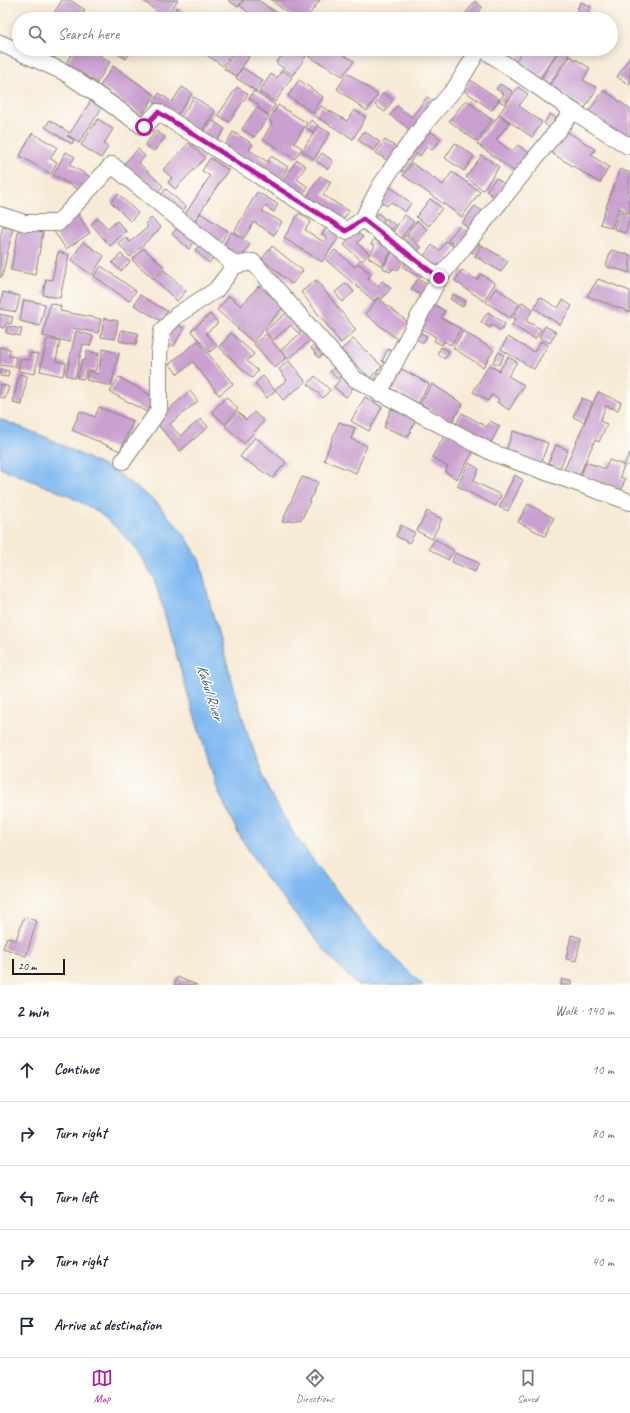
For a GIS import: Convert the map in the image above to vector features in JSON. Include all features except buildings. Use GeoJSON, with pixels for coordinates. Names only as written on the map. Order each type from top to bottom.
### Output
{"type":"FeatureCollection","features":[{"type":"Feature","properties":{"kind":"street"},"geometry":{"type":"LineString","coordinates":[[0,43],[12,48]]}},
{"type":"Feature","properties":{"kind":"street"},"geometry":{"type":"LineString","coordinates":[[29,56],[64,72],[144,127],[158,112],[346,231],[363,219],[379,188],[400,156],[426,122],[456,87],[475,56]]}},
{"type":"Feature","properties":{"kind":"street"},"geometry":{"type":"LineString","coordinates":[[493,56],[573,111],[628,146],[630,144]]}},
{"type":"Feature","properties":{"kind":"street"},"geometry":{"type":"LineString","coordinates":[[379,393],[439,278],[573,111]]}},
{"type":"Feature","properties":{"kind":"street"},"geometry":{"type":"LineString","coordinates":[[0,215],[25,223],[58,223],[112,165],[235,265]]}},
{"type":"Feature","properties":{"kind":"street"},"geometry":{"type":"LineString","coordinates":[[363,219],[439,278]]}},
{"type":"Feature","properties":{"kind":"street"},"geometry":{"type":"LineString","coordinates":[[123,461],[159,410],[159,354],[162,331],[177,315],[216,290],[235,265],[253,262],[355,379],[493,453],[630,502]]}},
{"type":"Feature","properties":{"kind":"water","name":"Kabul River"},"geometry":{"type":"Polygon","coordinates":[[[0,419],[48,438],[117,473],[156,502],[184,534],[200,562],[211,608],[247,732],[269,791],[295,836],[361,923],[395,959],[423,985],[357,985],[331,958],[265,877],[238,833],[218,791],[154,578],[135,548],[118,529],[97,511],[67,495],[0,468],[0,419]]]}},
{"type":"Feature","properties":{"kind":"route"},"geometry":{"type":"LineString","coordinates":[[144,127],[158,112],[346,231],[363,219],[439,278]]}}]}
